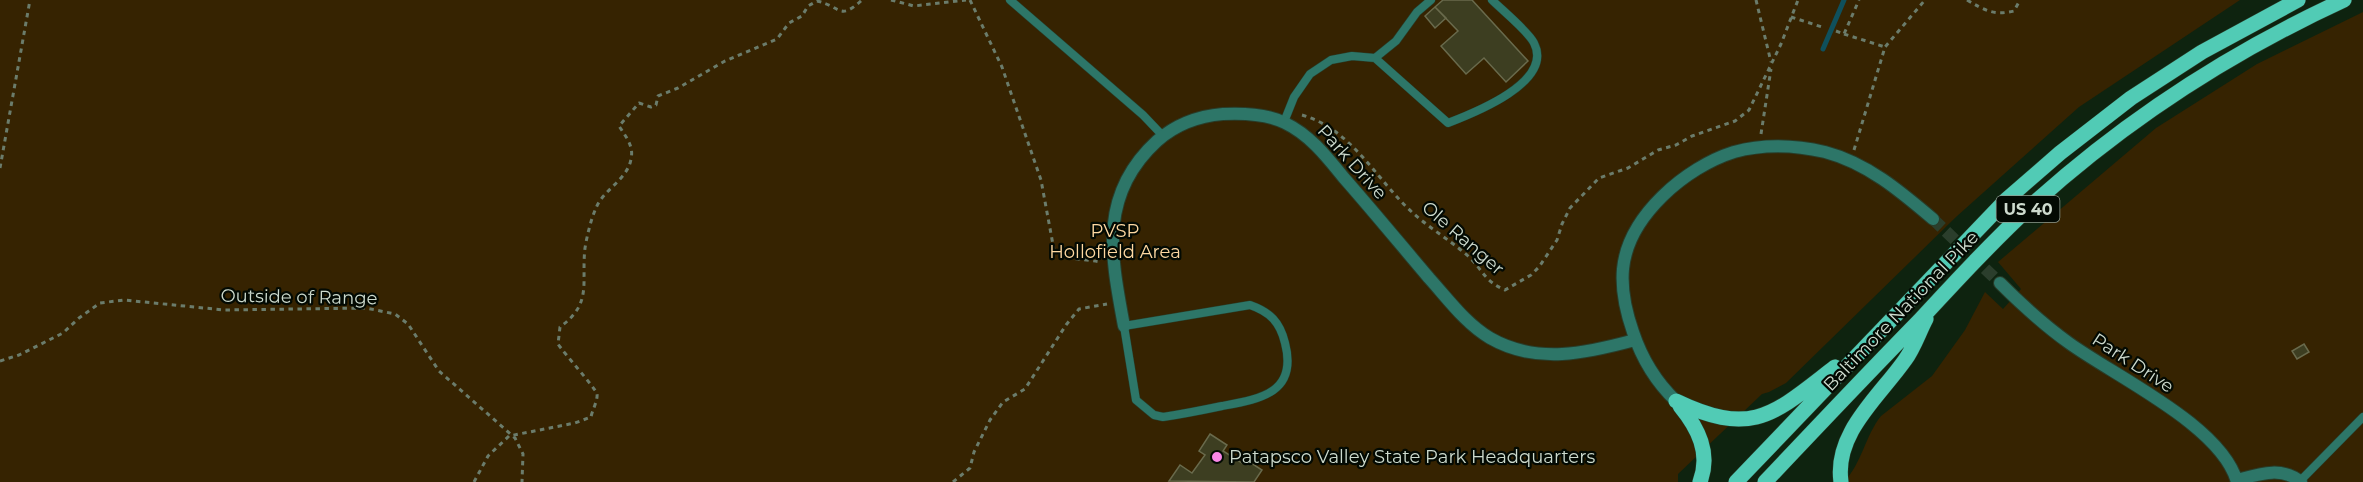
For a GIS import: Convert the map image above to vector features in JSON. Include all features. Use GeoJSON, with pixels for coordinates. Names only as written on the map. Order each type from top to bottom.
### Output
{"type":"FeatureCollection","features":[{"type":"Feature","properties":{"kind":"main road","name":"Baltimore National Pike"},"geometry":{"type":"LineString","coordinates":[[1736,482],[2006,200],[2060,153],[2131,98],[2202,52],[2298,0]]}},
{"type":"Feature","properties":{"kind":"main road","name":"Baltimore National Pike"},"geometry":{"type":"LineString","coordinates":[[1765,482],[1990,246],[2034,204],[2142,117],[2223,63],[2344,0]]}},
{"type":"Feature","properties":{"kind":"main road"},"geometry":{"type":"LineString","coordinates":[[1841,482],[1838,466],[1843,445],[1907,358],[1932,306]]}},
{"type":"Feature","properties":{"kind":"main road"},"geometry":{"type":"LineString","coordinates":[[1676,401],[1719,418],[1743,420],[1772,413],[1875,336]]}},
{"type":"Feature","properties":{"kind":"main road"},"geometry":{"type":"LineString","coordinates":[[1676,401],[1693,423],[1702,441],[1704,471],[1700,482]]}},
{"type":"Feature","properties":{"kind":"street","name":"Park Drive"},"geometry":{"type":"LineString","coordinates":[[1124,326],[1113,266],[1113,221],[1124,183],[1148,149],[1180,125],[1216,115],[1252,114],[1286,117],[1315,144],[1458,312],[1489,338],[1522,351],[1557,354],[1593,351],[1635,340]]}},
{"type":"Feature","properties":{"kind":"street"},"geometry":{"type":"LineString","coordinates":[[1676,401],[1653,376],[1635,340],[1624,300],[1623,268],[1628,249],[1646,215],[1661,197],[1699,169],[1734,153],[1759,147],[1808,149],[1850,161],[1872,172],[1933,219]]}},
{"type":"Feature","properties":{"kind":"street","name":"Park Drive"},"geometry":{"type":"LineString","coordinates":[[2000,283],[2025,308],[2070,344],[2160,402],[2208,438],[2224,454],[2237,481],[2277,472],[2290,474],[2300,482]]}},
{"type":"Feature","properties":{"kind":"lane"},"geometry":{"type":"LineString","coordinates":[[1010,0],[1143,115],[1163,136]]}},
{"type":"Feature","properties":{"kind":"lane"},"geometry":{"type":"LineString","coordinates":[[1375,58],[1396,41],[1417,12],[1431,0]]}},
{"type":"Feature","properties":{"kind":"lane"},"geometry":{"type":"LineString","coordinates":[[1286,117],[1294,97],[1310,74],[1331,60],[1352,56],[1375,58],[1448,123],[1480,110],[1519,87],[1536,68],[1538,54],[1534,42],[1492,0]]}},
{"type":"Feature","properties":{"kind":"lane","name":"Park Drive"},"geometry":{"type":"LineString","coordinates":[[1250,305],[1262,309],[1274,318],[1282,330],[1287,349],[1284,378],[1274,391],[1258,399],[1164,417],[1154,415],[1136,400],[1124,326],[1250,305]]}},
{"type":"Feature","properties":{"kind":"lane"},"geometry":{"type":"LineString","coordinates":[[2300,482],[2363,417]]}},
{"type":"Feature","properties":{"kind":"path"},"geometry":{"type":"LineString","coordinates":[[0,168],[30,0]]}},
{"type":"Feature","properties":{"kind":"path"},"geometry":{"type":"LineString","coordinates":[[474,482],[488,456],[512,435],[575,423],[591,417],[597,394],[594,386],[558,344],[560,327],[570,320],[582,303],[586,286],[585,248],[596,205],[611,190],[631,162],[632,147],[619,126],[631,110],[639,103],[651,107],[656,105],[658,96],[678,88],[725,61],[777,39],[789,23],[802,16],[808,6],[817,1],[826,3],[841,12],[850,11],[862,0]]}},
{"type":"Feature","properties":{"kind":"path"},"geometry":{"type":"LineString","coordinates":[[891,0],[914,6],[968,0],[1002,67],[1041,180],[1054,250],[1074,258],[1113,266]]}},
{"type":"Feature","properties":{"kind":"path"},"geometry":{"type":"LineString","coordinates":[[1756,0],[1772,63]]}},
{"type":"Feature","properties":{"kind":"path"},"geometry":{"type":"LineString","coordinates":[[1759,147],[1772,63],[1798,0]]}},
{"type":"Feature","properties":{"kind":"path"},"geometry":{"type":"LineString","coordinates":[[1844,34],[1859,0]]}},
{"type":"Feature","properties":{"kind":"path"},"geometry":{"type":"LineString","coordinates":[[1850,161],[1885,47],[1925,0]]}},
{"type":"Feature","properties":{"kind":"path"},"geometry":{"type":"LineString","coordinates":[[1967,0],[1986,12],[2002,14],[2014,10],[2020,0]]}},
{"type":"Feature","properties":{"kind":"path"},"geometry":{"type":"LineString","coordinates":[[1791,17],[1825,28]]}},
{"type":"Feature","properties":{"kind":"path"},"geometry":{"type":"LineString","coordinates":[[1836,31],[1885,47]]}},
{"type":"Feature","properties":{"kind":"path","name":"Ole Ranger"},"geometry":{"type":"LineString","coordinates":[[1286,117],[1316,119],[1344,138],[1415,215],[1471,258],[1492,284],[1505,290],[1531,275],[1539,267],[1557,240],[1570,208],[1599,178],[1628,168],[1658,150],[1735,121],[1749,110],[1772,63]]}},
{"type":"Feature","properties":{"kind":"path","name":"Outside of Range"},"geometry":{"type":"LineString","coordinates":[[0,361],[19,355],[63,333],[100,303],[124,300],[224,310],[366,308],[395,314],[408,324],[439,371],[512,435],[523,454],[522,482]]}},
{"type":"Feature","properties":{"kind":"path"},"geometry":{"type":"LineString","coordinates":[[953,482],[970,468],[974,452],[990,420],[1003,402],[1025,388],[1079,309],[1120,301]]}},
{"type":"Feature","properties":{"kind":"green space","name":"PVSP Hollofield Area"},"geometry":{"type":"Polygon","coordinates":[[[0,0],[2240,0],[2079,107],[1956,217],[1786,383],[1762,394],[1678,474],[1678,482],[0,482],[0,0]]]}},
{"type":"Feature","properties":{"kind":"green space"},"geometry":{"type":"Polygon","coordinates":[[[2363,12],[2363,482],[1844,482],[1850,475],[1881,416],[1932,376],[1965,330],[1985,292],[2003,309],[2021,289],[1998,262],[2156,128],[2257,64],[2363,12]]]}},
{"type":"Feature","properties":{"kind":"building"},"geometry":{"type":"Polygon","coordinates":[[[1443,0],[1472,0],[1528,61],[1506,82],[1484,58],[1466,74],[1441,46],[1458,31],[1435,7],[1443,0]]]}},
{"type":"Feature","properties":{"kind":"building"},"geometry":{"type":"Polygon","coordinates":[[[1435,7],[1446,18],[1435,28],[1425,16],[1435,7]]]}},
{"type":"Feature","properties":{"kind":"building"},"geometry":{"type":"Polygon","coordinates":[[[2304,344],[2309,352],[2297,359],[2292,351],[2304,344]]]}},
{"type":"Feature","properties":{"kind":"building","name":"Patapsco Valley State Park Headquarters"},"geometry":{"type":"Polygon","coordinates":[[[1210,434],[1227,445],[1223,451],[1242,463],[1245,459],[1262,470],[1254,482],[1169,481],[1180,465],[1192,473],[1205,455],[1199,451],[1210,434]]]}},
{"type":"Feature","properties":{"kind":"waterway"},"geometry":{"type":"LineString","coordinates":[[1823,49],[1844,0]]}},
{"type":"Feature","properties":{"kind":"tunnel"},"geometry":{"type":"LineString","coordinates":[[1933,219],[2000,283]]}},
{"type":"Feature","properties":{"kind":"place","name":"Patapsco Valley State Park Headquarters"},"geometry":{"type":"Point","coordinates":[1217,457]}}]}
